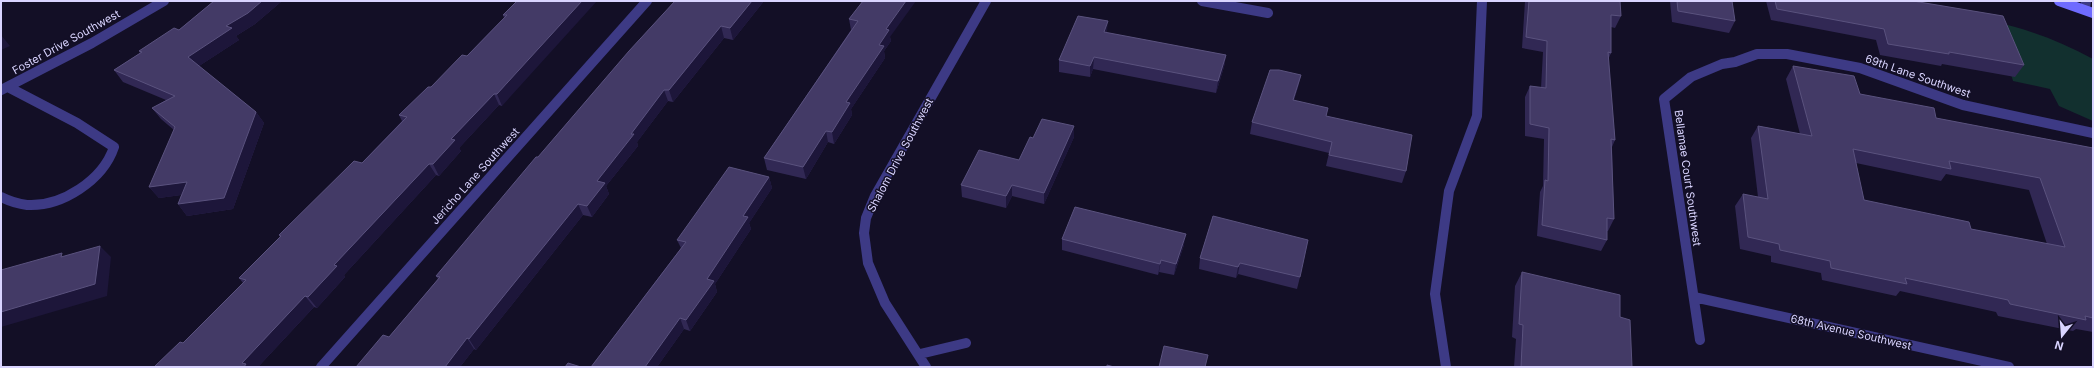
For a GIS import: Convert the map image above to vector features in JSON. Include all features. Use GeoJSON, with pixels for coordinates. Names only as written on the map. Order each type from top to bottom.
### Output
{"type":"FeatureCollection","features":[{"type":"Feature","properties":{"kind":"street","name":"Foster Drive Southwest"},"geometry":{"type":"LineString","coordinates":[[5,89],[92,43],[164,1]]}},
{"type":"Feature","properties":{"kind":"street","name":"Jericho Lane Southwest"},"geometry":{"type":"LineString","coordinates":[[321,367],[647,1]]}},
{"type":"Feature","properties":{"kind":"street","name":"Shalom Drive Southwest"},"geometry":{"type":"LineString","coordinates":[[926,367],[920,354],[900,329],[875,285],[866,263],[864,241],[867,217],[876,196],[986,1]]}},
{"type":"Feature","properties":{"kind":"street"},"geometry":{"type":"LineString","coordinates":[[1202,1],[1268,13]]}},
{"type":"Feature","properties":{"kind":"street"},"geometry":{"type":"LineString","coordinates":[[1446,367],[1435,294],[1449,191],[1476,116],[1482,1]]}},
{"type":"Feature","properties":{"kind":"street"},"geometry":{"type":"LineString","coordinates":[[2059,1],[2088,7]]}},
{"type":"Feature","properties":{"kind":"street","name":"69th Lane Southwest"},"geometry":{"type":"LineString","coordinates":[[1757,54],[1787,54],[1860,68],[1963,105],[2093,133]]}},
{"type":"Feature","properties":{"kind":"street","name":"Bellamae Court Southwest"},"geometry":{"type":"LineString","coordinates":[[1700,340],[1664,99],[1691,77],[1722,64],[1735,62],[1757,54]]}},
{"type":"Feature","properties":{"kind":"street"},"geometry":{"type":"LineString","coordinates":[[1,197],[28,205],[48,202],[80,189],[95,177],[112,158],[114,147],[77,123],[5,89]]}},
{"type":"Feature","properties":{"kind":"street","name":"68th Avenue Southwest"},"geometry":{"type":"LineString","coordinates":[[1694,297],[2009,367]]}},
{"type":"Feature","properties":{"kind":"street"},"geometry":{"type":"LineString","coordinates":[[920,354],[966,342]]}},
{"type":"Feature","properties":{"kind":"green space"},"geometry":{"type":"Polygon","coordinates":[[[1996,22],[2046,37],[2093,59],[2093,121],[2059,106],[2050,89],[2013,81],[1996,22]]]}},
{"type":"Feature","properties":{"kind":"building"},"geometry":{"type":"Polygon","coordinates":[[[214,1],[262,1],[248,13],[226,26],[232,28],[188,57],[256,112],[224,198],[178,204],[187,182],[149,187],[175,127],[152,108],[175,96],[114,70],[142,52],[139,51],[174,28],[179,30],[214,1]]]}},
{"type":"Feature","properties":{"kind":"building"},"geometry":{"type":"Polygon","coordinates":[[[517,1],[582,1],[497,94],[494,94],[451,139],[455,140],[433,164],[429,164],[334,265],[337,266],[308,297],[305,296],[242,363],[246,364],[244,367],[154,367],[180,342],[183,343],[246,280],[239,278],[281,236],[279,235],[354,161],[362,163],[407,117],[399,115],[428,87],[431,87],[462,55],[467,56],[507,15],[503,15],[517,1]]]}},
{"type":"Feature","properties":{"kind":"building"},"geometry":{"type":"Polygon","coordinates":[[[675,1],[752,1],[730,28],[721,26],[669,90],[664,90],[631,134],[634,134],[597,181],[605,183],[587,206],[578,204],[469,339],[467,338],[445,367],[356,367],[383,335],[389,337],[440,277],[436,276],[536,157],[538,157],[629,51],[675,1]]]}},
{"type":"Feature","properties":{"kind":"building"},"geometry":{"type":"Polygon","coordinates":[[[863,1],[906,1],[886,29],[889,30],[879,45],[884,46],[846,102],[850,103],[832,132],[826,131],[803,167],[764,158],[858,21],[849,19],[863,1]]]}},
{"type":"Feature","properties":{"kind":"building"},"geometry":{"type":"Polygon","coordinates":[[[1529,1],[1620,1],[1621,16],[1611,15],[1611,53],[1608,52],[1615,140],[1611,139],[1614,219],[1607,218],[1607,240],[1542,225],[1545,180],[1548,181],[1549,128],[1530,124],[1530,86],[1546,88],[1547,41],[1526,37],[1529,1]]]}},
{"type":"Feature","properties":{"kind":"building"},"geometry":{"type":"Polygon","coordinates":[[[1677,1],[1732,1],[1735,21],[1678,11],[1677,1]]]}},
{"type":"Feature","properties":{"kind":"building"},"geometry":{"type":"Polygon","coordinates":[[[1775,1],[1913,1],[2003,16],[2024,65],[1949,52],[1949,54],[1888,44],[1884,29],[1777,9],[1775,1]]]}},
{"type":"Feature","properties":{"kind":"building"},"geometry":{"type":"Polygon","coordinates":[[[1078,16],[1108,21],[1104,32],[1226,55],[1218,81],[1094,57],[1090,66],[1059,60],[1078,16]]]}},
{"type":"Feature","properties":{"kind":"building"},"geometry":{"type":"Polygon","coordinates":[[[1793,66],[1854,76],[1860,94],[1934,108],[1936,118],[2093,148],[2093,318],[2085,316],[2086,320],[2010,304],[2008,300],[1905,278],[1907,284],[1831,268],[1830,261],[1780,250],[1779,244],[1748,237],[1743,194],[1768,199],[1758,126],[1812,136],[1793,66]],[[1853,149],[1864,200],[1969,222],[1971,229],[2065,247],[2040,178],[1949,161],[1951,169],[1853,149]]]}},
{"type":"Feature","properties":{"kind":"building"},"geometry":{"type":"Polygon","coordinates":[[[1270,70],[1279,70],[1301,75],[1293,100],[1328,108],[1326,116],[1412,135],[1406,171],[1329,155],[1332,142],[1252,122],[1270,70]]]}},
{"type":"Feature","properties":{"kind":"building"},"geometry":{"type":"Polygon","coordinates":[[[1042,119],[1074,126],[1044,193],[1012,185],[1006,196],[961,185],[979,150],[1019,160],[1030,137],[1033,138],[1042,119]]]}},
{"type":"Feature","properties":{"kind":"building"},"geometry":{"type":"Polygon","coordinates":[[[729,167],[769,177],[743,216],[748,217],[707,279],[714,281],[686,320],[680,318],[645,367],[591,367],[686,242],[677,240],[729,167]]]}},
{"type":"Feature","properties":{"kind":"building"},"geometry":{"type":"Polygon","coordinates":[[[1075,207],[1186,234],[1176,264],[1161,260],[1160,264],[1062,239],[1075,207]]]}},
{"type":"Feature","properties":{"kind":"building"},"geometry":{"type":"Polygon","coordinates":[[[1213,216],[1308,240],[1300,277],[1240,263],[1238,267],[1200,258],[1213,216]]]}},
{"type":"Feature","properties":{"kind":"building"},"geometry":{"type":"Polygon","coordinates":[[[100,246],[95,284],[1,312],[1,270],[62,253],[61,257],[100,246]]]}},
{"type":"Feature","properties":{"kind":"building"},"geometry":{"type":"Polygon","coordinates":[[[1522,272],[1620,295],[1620,317],[1630,320],[1632,367],[1521,367],[1523,325],[1519,324],[1522,272]]]}},
{"type":"Feature","properties":{"kind":"building"},"geometry":{"type":"Polygon","coordinates":[[[1164,346],[1208,355],[1205,367],[1159,367],[1164,346]]]}},
{"type":"Feature","properties":{"kind":"building"},"geometry":{"type":"Polygon","coordinates":[[[568,363],[581,367],[565,367],[568,363]]]}}]}
